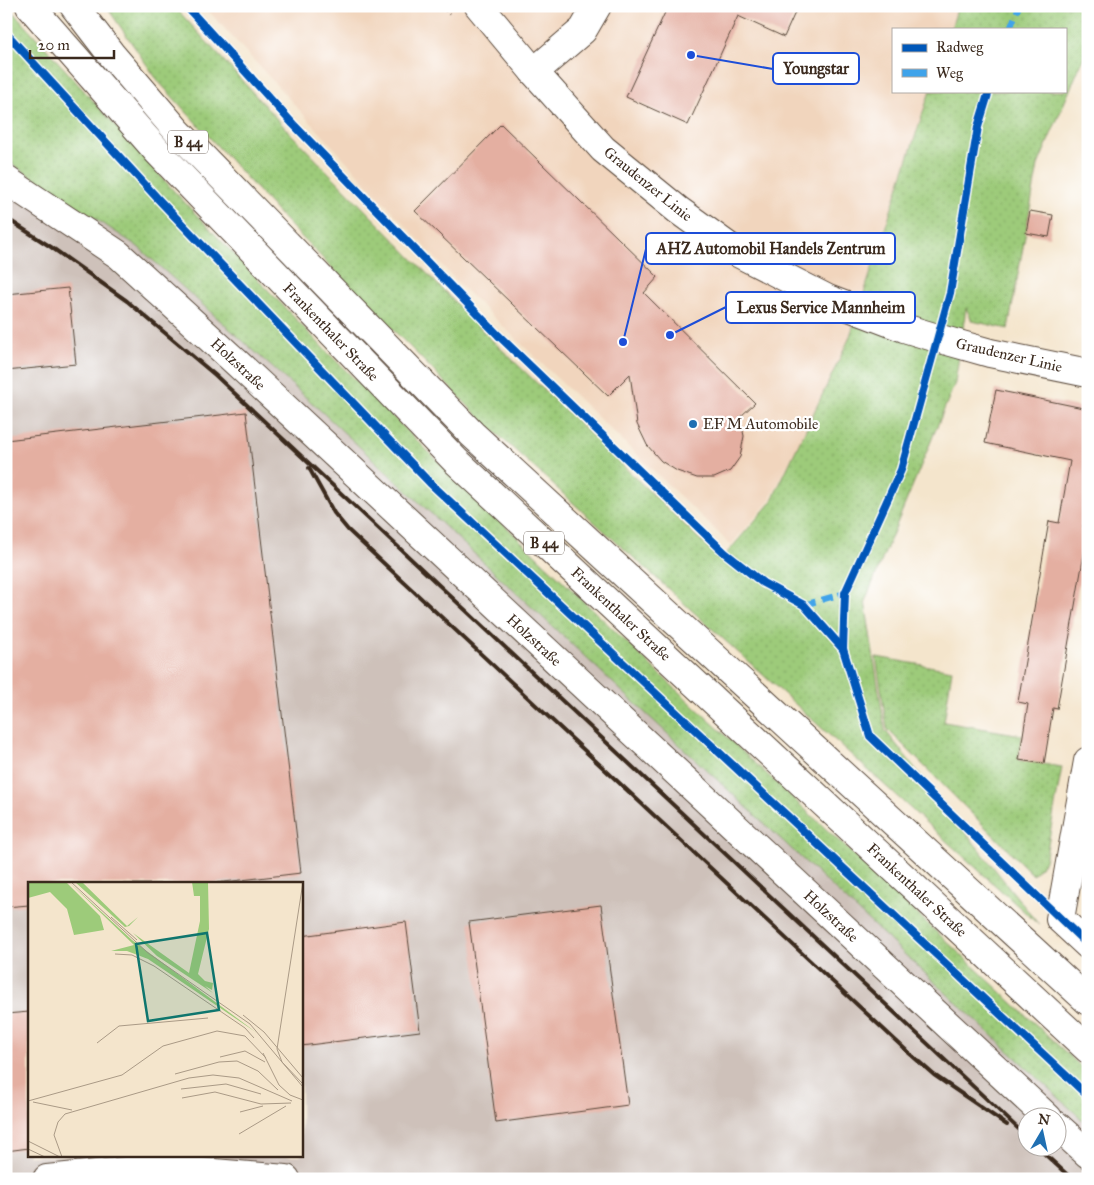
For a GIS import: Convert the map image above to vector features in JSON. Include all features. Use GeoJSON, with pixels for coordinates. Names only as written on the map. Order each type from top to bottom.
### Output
{"type":"FeatureCollection","features":[{"type":"Feature","properties":{"kind":"main road","name":"Frankenthaler Straße"},"geometry":{"type":"LineString","coordinates":[[30,6],[158,152],[455,460],[1088,1049]]}},
{"type":"Feature","properties":{"kind":"main road","name":"Frankenthaler Straße"},"geometry":{"type":"LineString","coordinates":[[74,6],[111,54],[178,132],[472,434],[1088,1001]]}},
{"type":"Feature","properties":{"kind":"main road","name":"Graudenzer Linie"},"geometry":{"type":"LineString","coordinates":[[479,6],[534,72],[603,149],[678,210],[736,252],[828,299],[904,328],[990,353],[1088,373]]}},
{"type":"Feature","properties":{"kind":"main road"},"geometry":{"type":"LineString","coordinates":[[534,72],[582,30],[597,6]]}},
{"type":"Feature","properties":{"kind":"main road","name":"Holzstraße"},"geometry":{"type":"LineString","coordinates":[[6,180],[119,255],[1037,1108]]}},
{"type":"Feature","properties":{"kind":"main road"},"geometry":{"type":"LineString","coordinates":[[1088,761],[1060,919],[1088,945]]}},
{"type":"Feature","properties":{"kind":"main road"},"geometry":{"type":"LineString","coordinates":[[1066,1134],[1088,1154]]}},
{"type":"Feature","properties":{"kind":"main road"},"geometry":{"type":"LineString","coordinates":[[47,1179],[155,1168],[286,1179]]}},
{"type":"Feature","properties":{"kind":"shaded area"},"geometry":{"type":"Polygon","coordinates":[[[204,6],[958,6],[951,28],[892,28],[892,92],[930,92],[849,339],[769,501],[731,545],[461,286],[204,6]]]}},
{"type":"Feature","properties":{"kind":"shaded area"},"geometry":{"type":"Polygon","coordinates":[[[6,54],[1088,1119],[1088,1179],[6,1179],[6,54]]]}},
{"type":"Feature","properties":{"kind":"green space"},"geometry":{"type":"Polygon","coordinates":[[[6,6],[174,191],[325,350],[666,680],[1088,1073],[1088,1125],[321,411],[137,246],[6,160],[6,6]]]}},
{"type":"Feature","properties":{"kind":"green space"},"geometry":{"type":"Polygon","coordinates":[[[106,6],[174,6],[287,130],[492,340],[721,560],[771,502],[849,339],[930,92],[1066,92],[1066,28],[951,28],[958,6],[1088,6],[1088,47],[1038,165],[1008,329],[972,321],[966,308],[955,383],[865,601],[885,730],[1039,925],[485,423],[282,217],[158,81],[106,6]]]}},
{"type":"Feature","properties":{"kind":"green space"},"geometry":{"type":"Polygon","coordinates":[[[876,657],[952,670],[944,722],[1022,735],[1018,760],[1062,767],[1045,861],[1033,875],[887,729],[876,657]]]}},
{"type":"Feature","properties":{"kind":"building"},"geometry":{"type":"Polygon","coordinates":[[[668,6],[798,6],[784,37],[738,16],[688,125],[626,97],[668,6]]]}},
{"type":"Feature","properties":{"kind":"building"},"geometry":{"type":"Polygon","coordinates":[[[501,124],[658,277],[644,293],[755,403],[740,417],[744,436],[740,457],[730,471],[714,478],[697,478],[677,471],[661,461],[647,445],[637,424],[630,374],[608,396],[415,211],[501,124]]]}},
{"type":"Feature","properties":{"kind":"building"},"geometry":{"type":"Polygon","coordinates":[[[1030,211],[1053,215],[1049,237],[1026,233],[1030,211]]]}},
{"type":"Feature","properties":{"kind":"building"},"geometry":{"type":"Polygon","coordinates":[[[68,288],[76,364],[6,371],[6,294],[68,288]]]}},
{"type":"Feature","properties":{"kind":"building"},"geometry":{"type":"Polygon","coordinates":[[[996,390],[1088,409],[1088,500],[1083,527],[1088,528],[1088,531],[1057,709],[1053,708],[1044,764],[1019,760],[1028,704],[1018,702],[1049,521],[1059,523],[1070,461],[985,443],[996,390]]]}},
{"type":"Feature","properties":{"kind":"building"},"geometry":{"type":"Polygon","coordinates":[[[246,412],[301,873],[224,882],[28,882],[28,905],[6,907],[6,440],[246,412]]]}},
{"type":"Feature","properties":{"kind":"building"},"geometry":{"type":"Polygon","coordinates":[[[601,905],[628,1105],[496,1123],[469,922],[601,905]]]}},
{"type":"Feature","properties":{"kind":"building"},"geometry":{"type":"Polygon","coordinates":[[[406,922],[420,1031],[302,1046],[302,936],[406,922]]]}},
{"type":"Feature","properties":{"kind":"building"},"geometry":{"type":"Polygon","coordinates":[[[28,1012],[28,1148],[6,1151],[6,1014],[28,1012]]]}},
{"type":"Feature","properties":{"kind":"railway"},"geometry":{"type":"LineString","coordinates":[[6,218],[51,247],[127,301],[215,375],[1016,1127]]}},
{"type":"Feature","properties":{"kind":"railway"},"geometry":{"type":"LineString","coordinates":[[309,468],[334,513],[348,530],[909,1053],[934,1075],[1007,1125]]}},
{"type":"Feature","properties":{"kind":"railway"},"geometry":{"type":"LineString","coordinates":[[1049,1158],[1072,1179]]}},
{"type":"Feature","properties":{"kind":"marked path"},"geometry":{"type":"LineString","coordinates":[[1010,28],[1019,6]]}},
{"type":"Feature","properties":{"kind":"marked path"},"geometry":{"type":"LineString","coordinates":[[804,605],[845,593]]}},
{"type":"Feature","properties":{"kind":"cycle path"},"geometry":{"type":"LineString","coordinates":[[186,6],[293,124],[498,335],[725,553],[763,583],[804,605],[843,649]]}},
{"type":"Feature","properties":{"kind":"cycle path"},"geometry":{"type":"LineString","coordinates":[[6,33],[159,200],[430,483],[1088,1096]]}},
{"type":"Feature","properties":{"kind":"cycle path"},"geometry":{"type":"LineString","coordinates":[[989,92],[978,127],[950,293],[901,470],[845,593],[843,649],[870,736],[1088,945]]}},
{"type":"Feature","properties":{"kind":"place","name":"Youngstar"},"geometry":{"type":"Point","coordinates":[691,55]}},
{"type":"Feature","properties":{"kind":"place","name":"Lexus Service Mannheim"},"geometry":{"type":"Point","coordinates":[670,335]}},
{"type":"Feature","properties":{"kind":"place","name":"AHZ Automobil Handels Zentrum"},"geometry":{"type":"Point","coordinates":[623,342]}},
{"type":"Feature","properties":{"kind":"place","name":"EF M Automobile"},"geometry":{"type":"Point","coordinates":[693,424]}}]}
